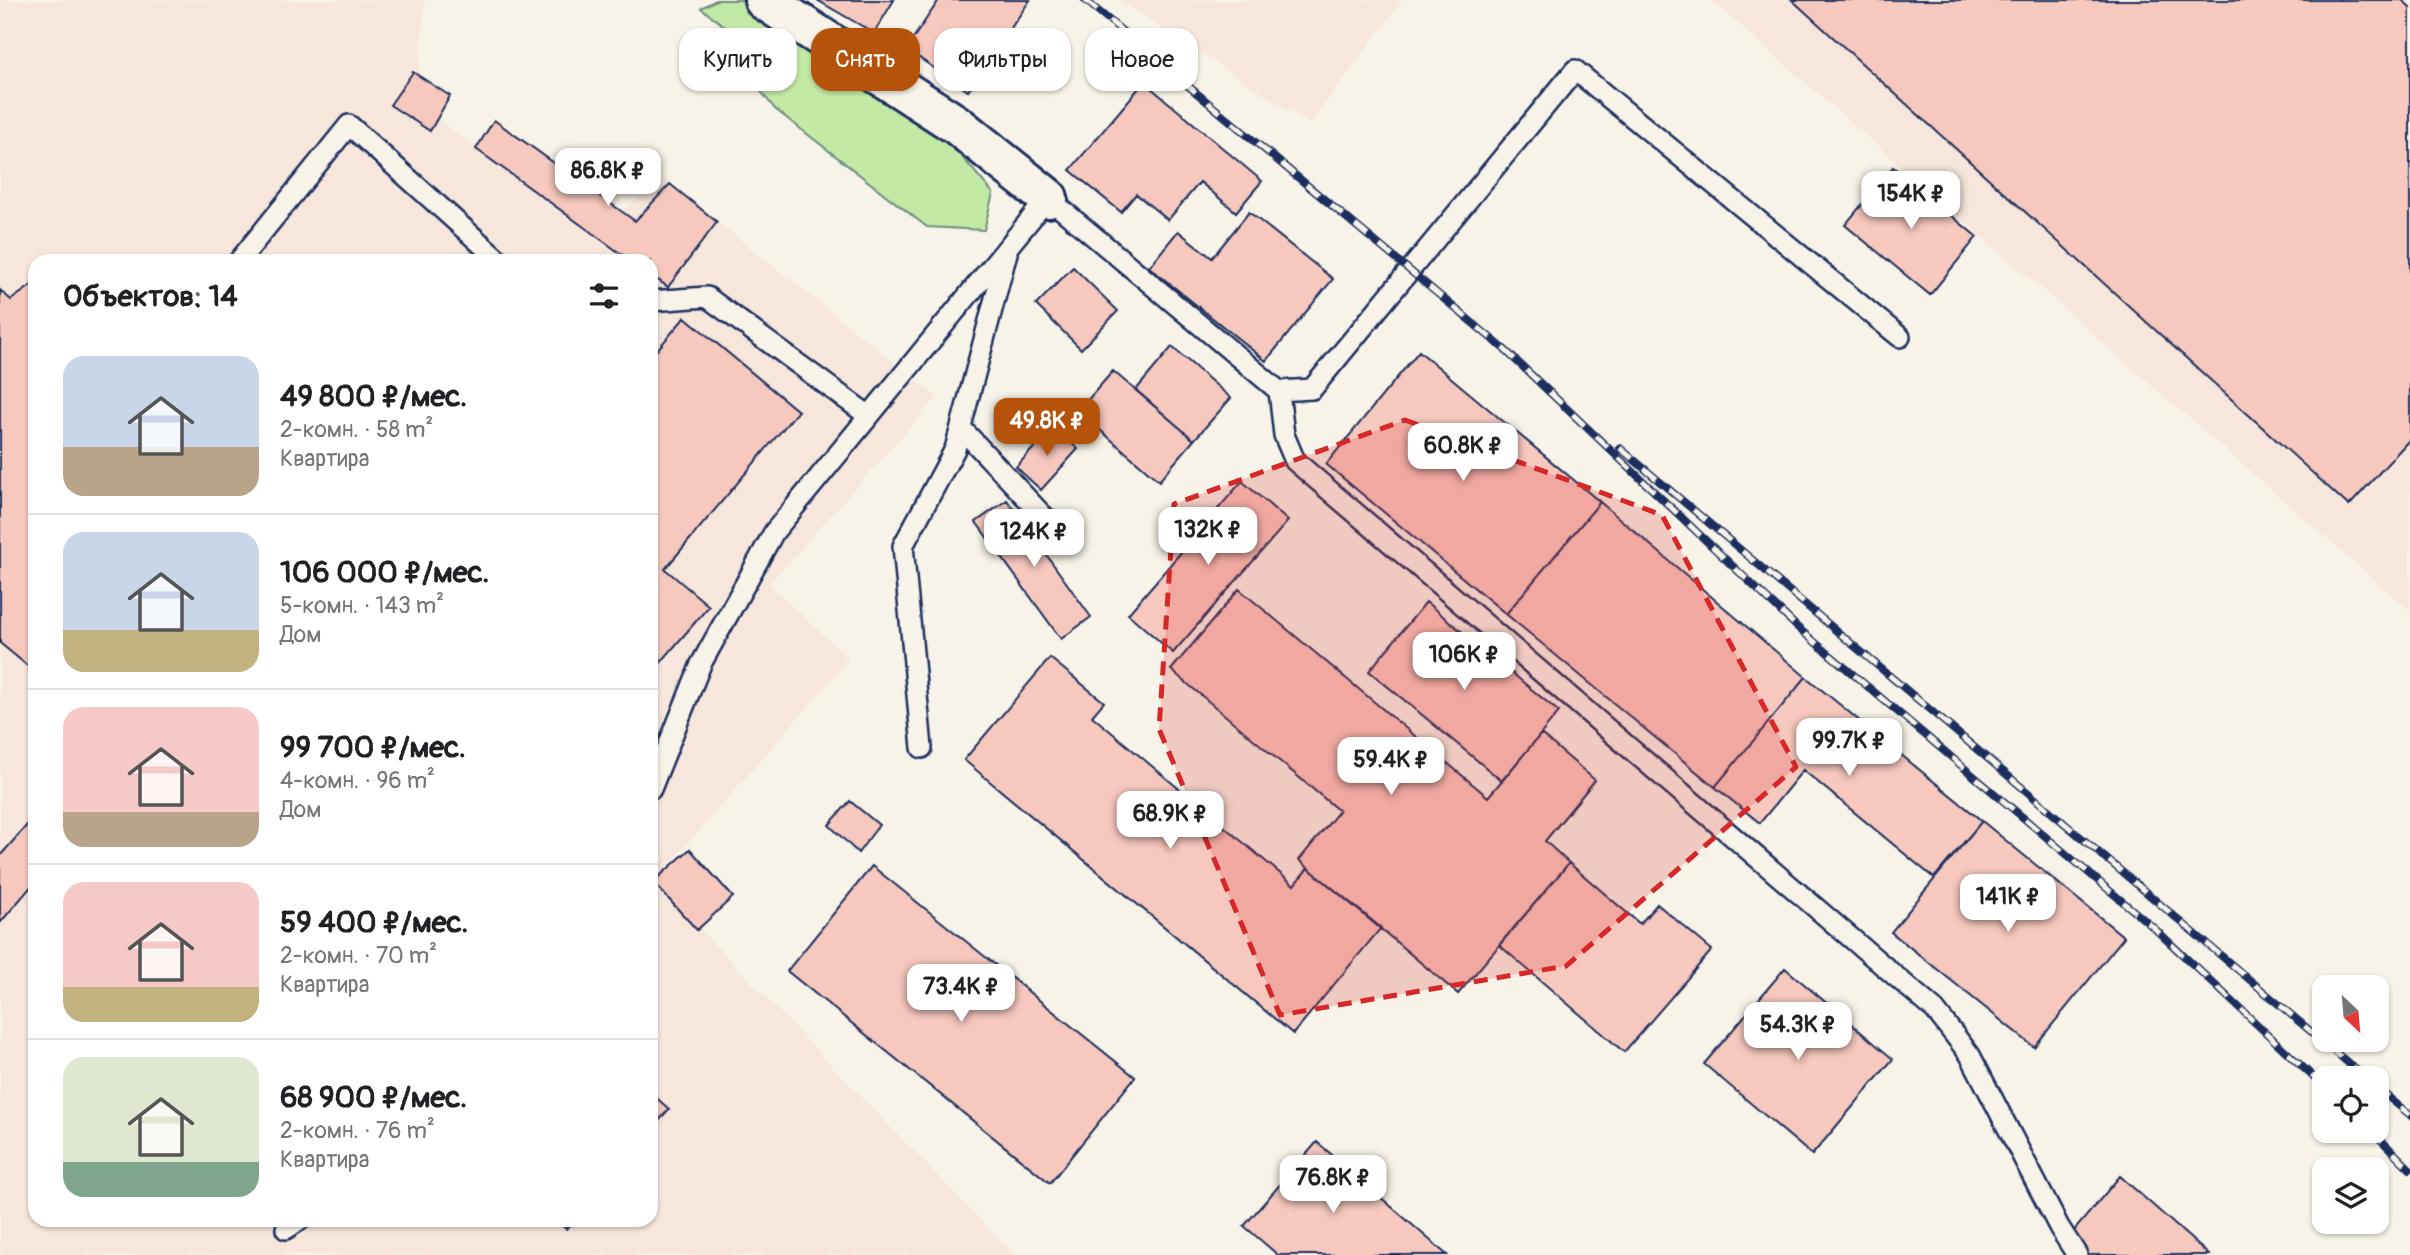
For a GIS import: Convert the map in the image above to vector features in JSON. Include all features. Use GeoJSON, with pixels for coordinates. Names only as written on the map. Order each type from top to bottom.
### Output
{"type":"FeatureCollection","features":[{"type":"Feature","properties":{"kind":"street"},"geometry":{"type":"LineString","coordinates":[[764,0],[957,125],[1048,198]]}},
{"type":"Feature","properties":{"kind":"lane"},"geometry":{"type":"LineString","coordinates":[[658,772],[701,664],[774,532],[1048,198],[1279,391],[1312,389],[1576,70],[1900,337]]}},
{"type":"Feature","properties":{"kind":"lane"},"geometry":{"type":"LineString","coordinates":[[245,254],[349,125],[492,254]]}},
{"type":"Feature","properties":{"kind":"lane"},"geometry":{"type":"LineString","coordinates":[[922,748],[903,546],[955,449],[1009,246]]}},
{"type":"Feature","properties":{"kind":"lane"},"geometry":{"type":"LineString","coordinates":[[658,300],[707,297],[870,416]]}},
{"type":"Feature","properties":{"kind":"lane"},"geometry":{"type":"LineString","coordinates":[[1279,391],[1284,435],[1295,461],[1935,1010],[1970,1055],[2059,1227],[2077,1255]]}},
{"type":"Feature","properties":{"kind":"lane"},"geometry":{"type":"LineString","coordinates":[[961,428],[1047,520]]}},
{"type":"Feature","properties":{"kind":"highlighted area"},"geometry":{"type":"Polygon","coordinates":[[[1405,420],[1662,515],[1796,767],[1566,966],[1280,1015],[1159,729],[1174,504],[1405,420]]]}},
{"type":"Feature","properties":{"kind":"shaded area"},"geometry":{"type":"Polygon","coordinates":[[[0,0],[425,0],[416,103],[589,234],[665,180],[937,397],[769,584],[849,659],[658,877],[658,254],[28,254],[28,1227],[658,1227],[658,886],[1014,1255],[0,1255],[0,0]]]}},
{"type":"Feature","properties":{"kind":"shaded area"},"geometry":{"type":"Polygon","coordinates":[[[1119,0],[1403,0],[1310,124],[1198,51],[1198,28],[1162,28],[1119,0]]]}},
{"type":"Feature","properties":{"kind":"shaded area"},"geometry":{"type":"Polygon","coordinates":[[[1711,0],[2410,0],[2410,611],[1711,0]]]}},
{"type":"Feature","properties":{"kind":"green space"},"geometry":{"type":"Polygon","coordinates":[[[716,0],[742,0],[784,28],[727,28],[701,8],[716,0]]]}},
{"type":"Feature","properties":{"kind":"green space"},"geometry":{"type":"Polygon","coordinates":[[[797,37],[811,46],[811,91],[878,91],[957,151],[993,193],[984,230],[927,227],[775,109],[761,91],[797,91],[797,37]]]}},
{"type":"Feature","properties":{"kind":"building"},"geometry":{"type":"Polygon","coordinates":[[[817,0],[894,0],[877,28],[865,28],[817,0]]]}},
{"type":"Feature","properties":{"kind":"building"},"geometry":{"type":"Polygon","coordinates":[[[939,0],[1030,0],[1011,28],[934,28],[934,68],[920,58],[920,28],[939,0]]]}},
{"type":"Feature","properties":{"kind":"building"},"geometry":{"type":"Polygon","coordinates":[[[1792,0],[2402,0],[2410,7],[2410,439],[2349,506],[1792,0]]]}},
{"type":"Feature","properties":{"kind":"building"},"geometry":{"type":"Polygon","coordinates":[[[413,72],[450,96],[430,131],[390,105],[413,72]]]}},
{"type":"Feature","properties":{"kind":"building"},"geometry":{"type":"Polygon","coordinates":[[[1136,91],[1155,91],[1262,181],[1236,212],[1200,182],[1168,220],[1136,194],[1121,212],[1070,170],[1136,91]]]}},
{"type":"Feature","properties":{"kind":"building"},"geometry":{"type":"Polygon","coordinates":[[[494,120],[635,221],[670,184],[717,222],[668,287],[658,280],[658,254],[621,254],[476,149],[494,120]]]}},
{"type":"Feature","properties":{"kind":"building"},"geometry":{"type":"Polygon","coordinates":[[[1893,167],[1977,237],[1930,295],[1845,225],[1893,167]]]}},
{"type":"Feature","properties":{"kind":"building"},"geometry":{"type":"Polygon","coordinates":[[[1249,212],[1333,279],[1266,361],[1149,267],[1178,231],[1212,258],[1249,212]]]}},
{"type":"Feature","properties":{"kind":"building"},"geometry":{"type":"Polygon","coordinates":[[[1073,267],[1118,311],[1081,349],[1036,305],[1073,267]]]}},
{"type":"Feature","properties":{"kind":"building"},"geometry":{"type":"Polygon","coordinates":[[[28,288],[28,666],[0,643],[0,290],[11,300],[28,288]]]}},
{"type":"Feature","properties":{"kind":"building"},"geometry":{"type":"Polygon","coordinates":[[[685,317],[798,411],[665,569],[709,606],[658,666],[658,349],[685,317]]]}},
{"type":"Feature","properties":{"kind":"building"},"geometry":{"type":"Polygon","coordinates":[[[1172,347],[1231,398],[1194,440],[1136,390],[1172,347]]]}},
{"type":"Feature","properties":{"kind":"building"},"geometry":{"type":"Polygon","coordinates":[[[1419,351],[1600,502],[1506,614],[1326,464],[1419,351]]]}},
{"type":"Feature","properties":{"kind":"building"},"geometry":{"type":"Polygon","coordinates":[[[1113,371],[1194,440],[1159,481],[1078,411],[1113,371]]]}},
{"type":"Feature","properties":{"kind":"building"},"geometry":{"type":"Polygon","coordinates":[[[1053,427],[1078,449],[1041,490],[1016,467],[1053,427]]]}},
{"type":"Feature","properties":{"kind":"building"},"geometry":{"type":"Polygon","coordinates":[[[1242,481],[1288,521],[1173,653],[1128,614],[1242,481]]]}},
{"type":"Feature","properties":{"kind":"building"},"geometry":{"type":"Polygon","coordinates":[[[1007,500],[1091,617],[1061,639],[976,522],[1007,500]]]}},
{"type":"Feature","properties":{"kind":"building"},"geometry":{"type":"Polygon","coordinates":[[[1600,502],[1806,677],[1715,787],[1506,614],[1600,502]]]}},
{"type":"Feature","properties":{"kind":"building"},"geometry":{"type":"Polygon","coordinates":[[[1239,589],[1488,797],[1541,734],[1595,780],[1545,841],[1569,863],[1458,994],[1299,860],[1339,811],[1171,670],[1239,589]]]}},
{"type":"Feature","properties":{"kind":"building"},"geometry":{"type":"Polygon","coordinates":[[[1426,602],[1559,712],[1502,781],[1369,671],[1426,602]]]}},
{"type":"Feature","properties":{"kind":"building"},"geometry":{"type":"Polygon","coordinates":[[[1050,658],[1104,702],[1092,716],[1294,885],[1308,868],[1381,928],[1293,1034],[964,760],[1050,658]]]}},
{"type":"Feature","properties":{"kind":"building"},"geometry":{"type":"Polygon","coordinates":[[[1806,677],[1982,821],[1934,878],[1803,770],[1760,823],[1715,787],[1806,677]]]}},
{"type":"Feature","properties":{"kind":"building"},"geometry":{"type":"Polygon","coordinates":[[[850,801],[879,825],[858,853],[829,825],[850,801]]]}},
{"type":"Feature","properties":{"kind":"building"},"geometry":{"type":"Polygon","coordinates":[[[1982,821],[2124,937],[2034,1047],[1891,932],[1982,821]]]}},
{"type":"Feature","properties":{"kind":"building"},"geometry":{"type":"Polygon","coordinates":[[[28,824],[28,890],[0,923],[0,856],[28,824]]]}},
{"type":"Feature","properties":{"kind":"building"},"geometry":{"type":"Polygon","coordinates":[[[690,849],[733,897],[697,930],[658,887],[658,878],[690,849]]]}},
{"type":"Feature","properties":{"kind":"building"},"geometry":{"type":"Polygon","coordinates":[[[1569,863],[1640,924],[1657,904],[1712,950],[1624,1052],[1499,945],[1569,863]]]}},
{"type":"Feature","properties":{"kind":"building"},"geometry":{"type":"Polygon","coordinates":[[[872,866],[1135,1077],[1050,1183],[787,971],[872,866]]]}},
{"type":"Feature","properties":{"kind":"building"},"geometry":{"type":"Polygon","coordinates":[[[1785,968],[1893,1059],[1812,1155],[1704,1064],[1785,968]]]}},
{"type":"Feature","properties":{"kind":"building"},"geometry":{"type":"Polygon","coordinates":[[[658,1099],[669,1109],[658,1122],[658,1099]]]}},
{"type":"Feature","properties":{"kind":"building"},"geometry":{"type":"Polygon","coordinates":[[[1317,1142],[1447,1255],[1278,1255],[1244,1226],[1317,1142]]]}},
{"type":"Feature","properties":{"kind":"building"},"geometry":{"type":"Polygon","coordinates":[[[2120,1176],[2209,1255],[2077,1255],[2067,1239],[2120,1176]]]}},
{"type":"Feature","properties":{"kind":"railway"},"geometry":{"type":"LineString","coordinates":[[1085,0],[1504,349],[1797,627],[2154,928],[2312,1076]]}},
{"type":"Feature","properties":{"kind":"railway"},"geometry":{"type":"LineString","coordinates":[[1620,448],[2352,1066]]}},
{"type":"Feature","properties":{"kind":"railway"},"geometry":{"type":"LineString","coordinates":[[2389,1098],[2410,1115]]}},
{"type":"Feature","properties":{"kind":"railway"},"geometry":{"type":"LineString","coordinates":[[2384,1143],[2410,1169]]}}]}
